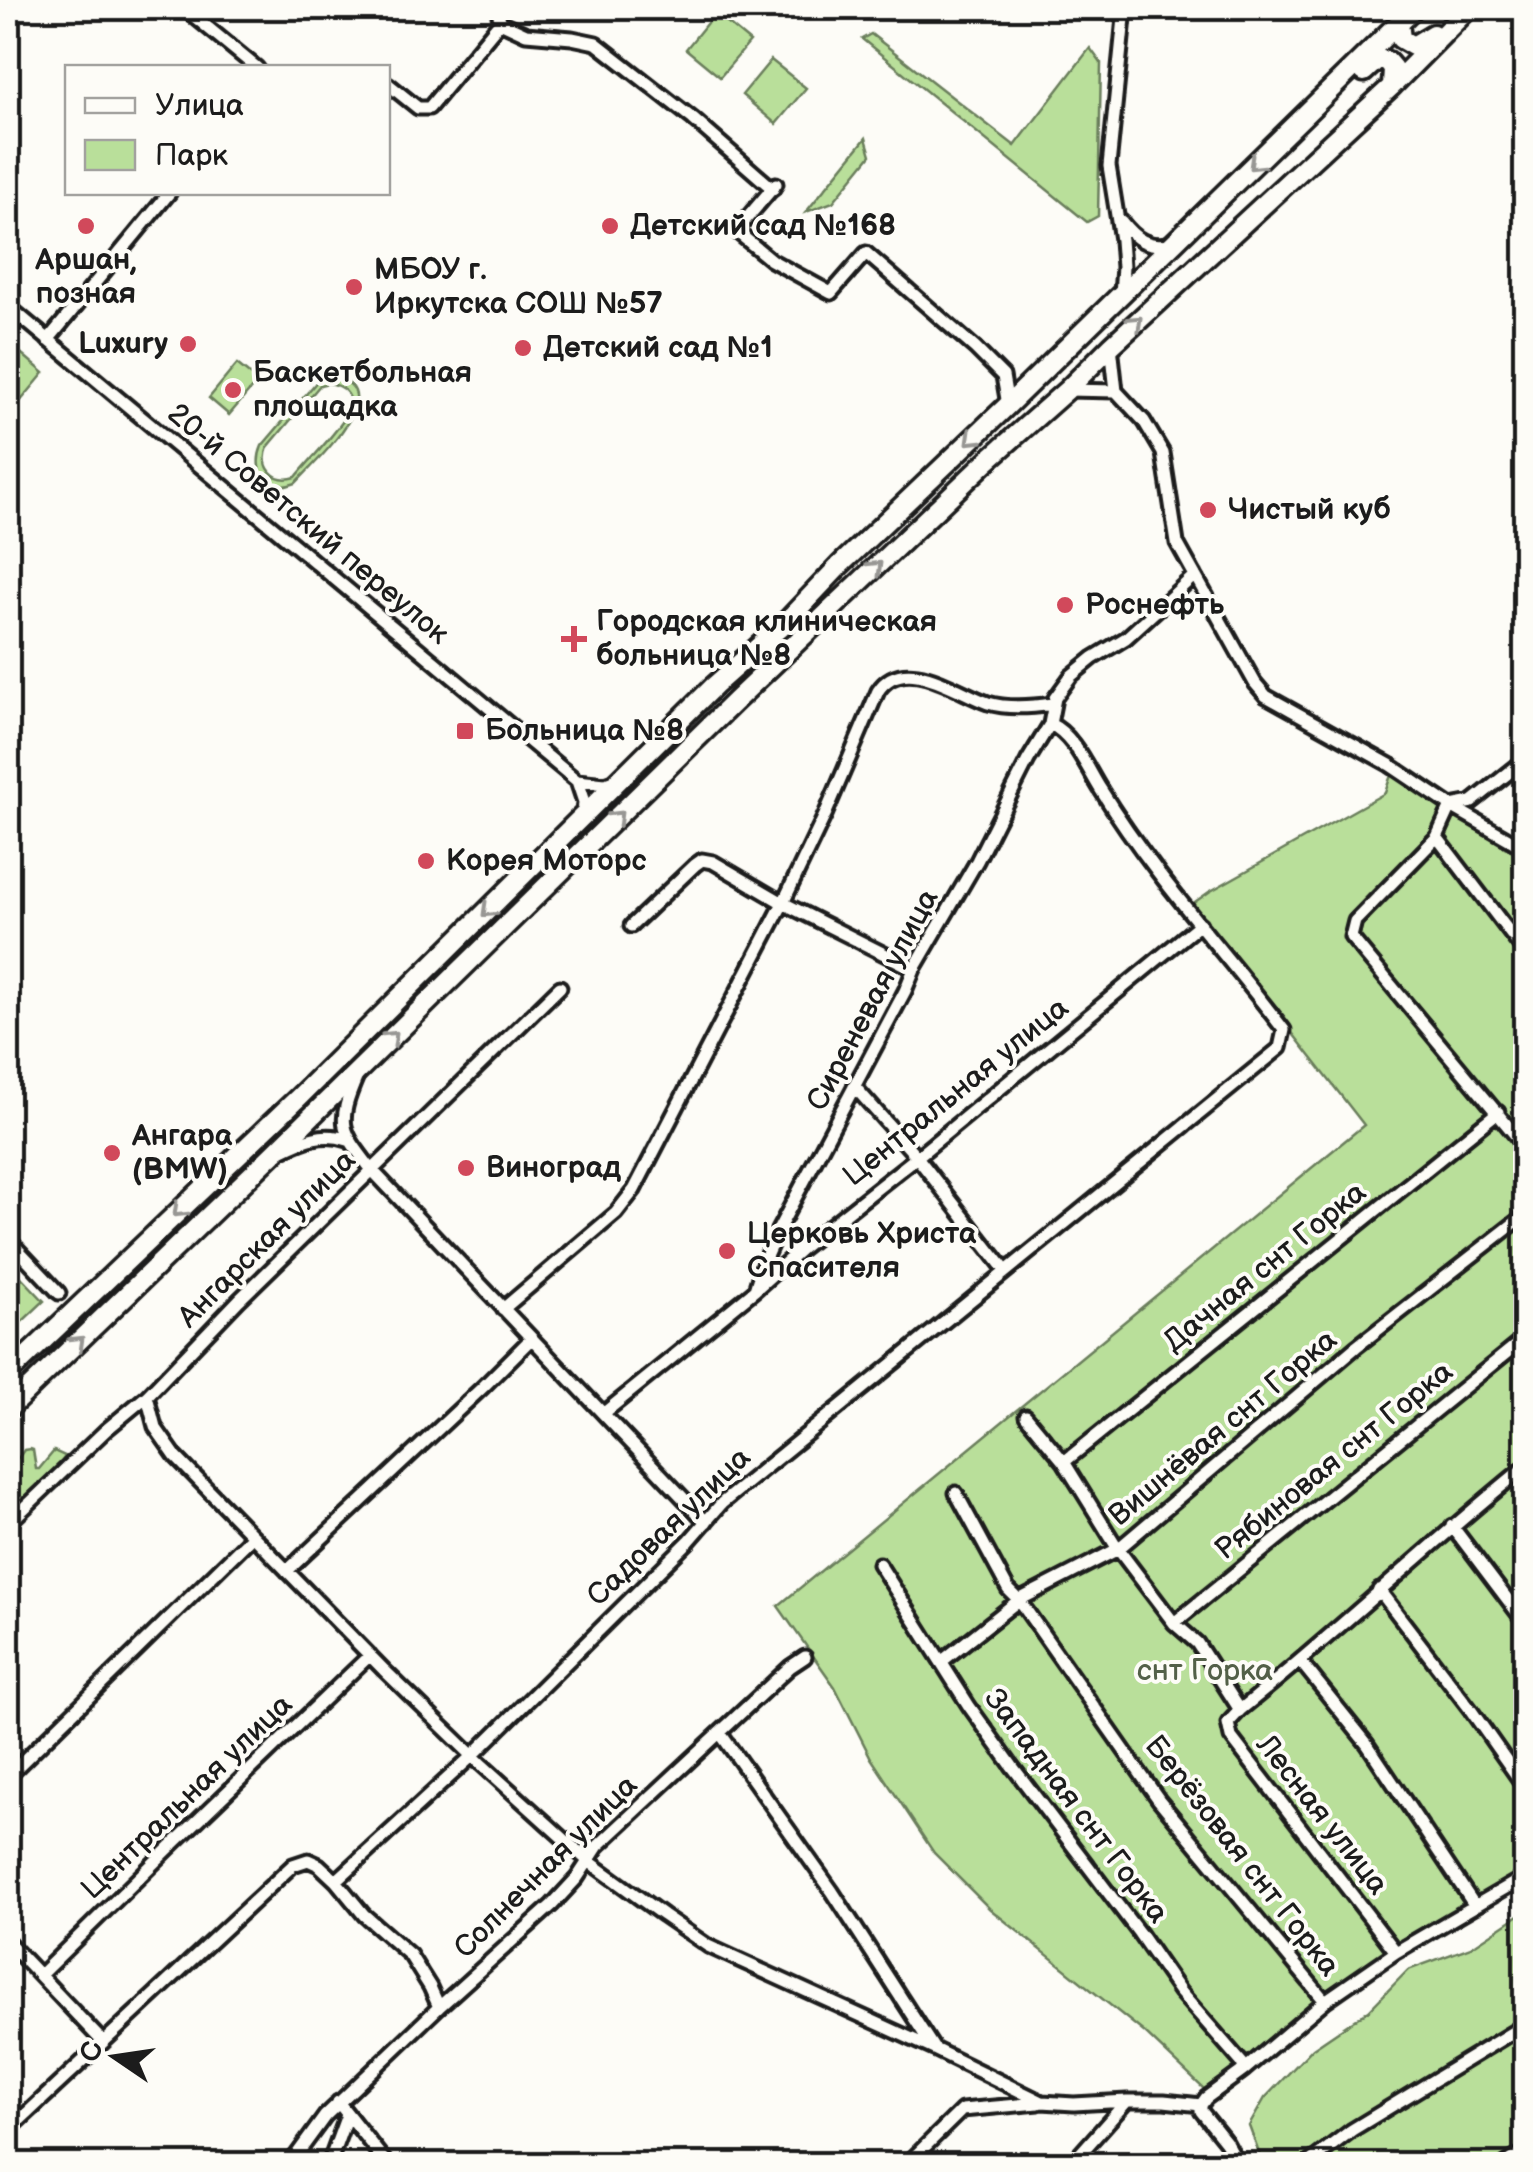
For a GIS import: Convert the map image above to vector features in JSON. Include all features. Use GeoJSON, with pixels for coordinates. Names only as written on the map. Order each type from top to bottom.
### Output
{"type":"FeatureCollection","features":[{"type":"Feature","properties":{"kind":"main road"},"geometry":{"type":"LineString","coordinates":[[8,1374],[313,1083],[714,686],[784,624],[840,565],[1414,8]]}},
{"type":"Feature","properties":{"kind":"main road"},"geometry":{"type":"LineString","coordinates":[[1399,22],[1401,39],[1413,46],[1432,34],[1458,8]]}},
{"type":"Feature","properties":{"kind":"main road"},"geometry":{"type":"LineString","coordinates":[[8,1410],[735,701],[987,461],[1392,86],[1469,8]]}},
{"type":"Feature","properties":{"kind":"main road"},"geometry":{"type":"LineString","coordinates":[[1302,118],[1348,87],[1378,59],[1393,68],[1392,86]]}},
{"type":"Feature","properties":{"kind":"street"},"geometry":{"type":"LineString","coordinates":[[184,8],[253,65]]}},
{"type":"Feature","properties":{"kind":"street"},"geometry":{"type":"LineString","coordinates":[[390,86],[418,108],[429,108],[500,22],[498,8]]}},
{"type":"Feature","properties":{"kind":"street"},"geometry":{"type":"LineString","coordinates":[[1121,294],[1123,266],[1109,166],[1125,8]]}},
{"type":"Feature","properties":{"kind":"street"},"geometry":{"type":"LineString","coordinates":[[500,22],[526,34],[596,43],[774,186],[736,231],[771,260],[831,293],[866,254],[1003,376],[1008,405]]}},
{"type":"Feature","properties":{"kind":"street"},"geometry":{"type":"LineString","coordinates":[[48,340],[168,195]]}},
{"type":"Feature","properties":{"kind":"street"},"geometry":{"type":"LineString","coordinates":[[1118,217],[1134,237],[1148,244],[1175,242]]}},
{"type":"Feature","properties":{"kind":"street","name":"20-й Советский переулок"},"geometry":{"type":"LineString","coordinates":[[8,306],[578,781]]}},
{"type":"Feature","properties":{"kind":"street"},"geometry":{"type":"LineString","coordinates":[[1111,346],[1116,392],[1144,421],[1163,454],[1178,543],[1255,683],[1266,696],[1390,765],[1526,850]]}},
{"type":"Feature","properties":{"kind":"street"},"geometry":{"type":"LineString","coordinates":[[1003,376],[1038,376]]}},
{"type":"Feature","properties":{"kind":"street"},"geometry":{"type":"LineString","coordinates":[[1067,390],[1116,392]]}},
{"type":"Feature","properties":{"kind":"street"},"geometry":{"type":"LineString","coordinates":[[1050,724],[1057,692],[1071,676],[1126,638],[1195,574]]}},
{"type":"Feature","properties":{"kind":"street"},"geometry":{"type":"LineString","coordinates":[[503,1309],[616,1212],[634,1190],[783,902],[878,691],[887,681],[913,674],[989,703],[1014,707],[1052,704]]}},
{"type":"Feature","properties":{"kind":"street","name":"Сиреневая улица"},"geometry":{"type":"LineString","coordinates":[[756,1290],[776,1234],[914,970],[1050,724]]}},
{"type":"Feature","properties":{"kind":"street","name":"Садовая улица"},"geometry":{"type":"LineString","coordinates":[[336,1881],[472,1756],[690,1541],[730,1495],[1282,1046],[1284,1030],[1143,852],[1066,735],[1050,724]]}},
{"type":"Feature","properties":{"kind":"street"},"geometry":{"type":"LineString","coordinates":[[1451,806],[1472,802],[1526,759]]}},
{"type":"Feature","properties":{"kind":"street"},"geometry":{"type":"LineString","coordinates":[[582,818],[584,802],[578,781],[605,784],[620,780]]}},
{"type":"Feature","properties":{"kind":"street"},"geometry":{"type":"LineString","coordinates":[[1451,806],[1438,838],[1356,921],[1350,937],[1526,1148]]}},
{"type":"Feature","properties":{"kind":"street"},"geometry":{"type":"LineString","coordinates":[[1438,838],[1526,954]]}},
{"type":"Feature","properties":{"kind":"street"},"geometry":{"type":"LineString","coordinates":[[631,926],[702,860],[713,862],[914,970]]}},
{"type":"Feature","properties":{"kind":"street","name":"Центральная улица"},"geometry":{"type":"LineString","coordinates":[[604,1413],[1200,924]]}},
{"type":"Feature","properties":{"kind":"street","name":"Ангарская улица"},"geometry":{"type":"LineString","coordinates":[[8,1524],[147,1396],[239,1300],[560,986]]}},
{"type":"Feature","properties":{"kind":"street"},"geometry":{"type":"LineString","coordinates":[[360,1069],[345,1115],[348,1140],[372,1170],[706,1522]]}},
{"type":"Feature","properties":{"kind":"street"},"geometry":{"type":"LineString","coordinates":[[854,1086],[917,1157],[1005,1270]]}},
{"type":"Feature","properties":{"kind":"street","name":"Дачная снт Горка"},"geometry":{"type":"LineString","coordinates":[[1064,1462],[1498,1112]]}},
{"type":"Feature","properties":{"kind":"street"},"geometry":{"type":"LineString","coordinates":[[273,1154],[318,1136],[348,1140]]}},
{"type":"Feature","properties":{"kind":"street","name":"Вишнёвая снт Горка"},"geometry":{"type":"LineString","coordinates":[[941,1662],[1019,1600],[1118,1550],[1356,1347],[1526,1214]]}},
{"type":"Feature","properties":{"kind":"street"},"geometry":{"type":"LineString","coordinates":[[8,1239],[59,1293],[62,1311],[54,1330]]}},
{"type":"Feature","properties":{"kind":"street"},"geometry":{"type":"LineString","coordinates":[[59,1293],[75,1296],[93,1292]]}},
{"type":"Feature","properties":{"kind":"street","name":"Рябиновая снт Горка"},"geometry":{"type":"LineString","coordinates":[[1174,1623],[1526,1337]]}},
{"type":"Feature","properties":{"kind":"street"},"geometry":{"type":"LineString","coordinates":[[287,1571],[531,1339]]}},
{"type":"Feature","properties":{"kind":"street"},"geometry":{"type":"LineString","coordinates":[[147,1396],[161,1439],[188,1470],[472,1756],[588,1860],[708,1946],[1042,2102]]}},
{"type":"Feature","properties":{"kind":"street","name":"Лесная улица"},"geometry":{"type":"LineString","coordinates":[[1026,1416],[1064,1462],[1118,1550],[1174,1623],[1196,1643],[1240,1710],[1228,1723],[1231,1737],[1396,1952]]}},
{"type":"Feature","properties":{"kind":"street"},"geometry":{"type":"LineString","coordinates":[[1240,1710],[1301,1662],[1452,1526],[1525,1468]]}},
{"type":"Feature","properties":{"kind":"street","name":"Берёзовая снт Горка"},"geometry":{"type":"LineString","coordinates":[[956,1493],[1008,1589],[1159,1800],[1325,2001]]}},
{"type":"Feature","properties":{"kind":"street"},"geometry":{"type":"LineString","coordinates":[[1452,1526],[1526,1624]]}},
{"type":"Feature","properties":{"kind":"street"},"geometry":{"type":"LineString","coordinates":[[8,1776],[254,1536]]}},
{"type":"Feature","properties":{"kind":"street","name":"Западная снт Горка"},"geometry":{"type":"LineString","coordinates":[[878,1564],[1012,1766],[1140,1933],[1180,1992],[1244,2070]]}},
{"type":"Feature","properties":{"kind":"street"},"geometry":{"type":"LineString","coordinates":[[1378,1590],[1526,1789]]}},
{"type":"Feature","properties":{"kind":"street","name":"Центральная улица"},"geometry":{"type":"LineString","coordinates":[[40,1975],[370,1656]]}},
{"type":"Feature","properties":{"kind":"street","name":"Солнечная улица"},"geometry":{"type":"LineString","coordinates":[[290,2164],[338,2102],[552,1906],[598,1846],[805,1656]]}},
{"type":"Feature","properties":{"kind":"street"},"geometry":{"type":"LineString","coordinates":[[1301,1662],[1367,1744],[1475,1906]]}},
{"type":"Feature","properties":{"kind":"street"},"geometry":{"type":"LineString","coordinates":[[720,1733],[832,1892],[934,2049]]}},
{"type":"Feature","properties":{"kind":"street"},"geometry":{"type":"LineString","coordinates":[[8,2131],[293,1865],[308,1860],[336,1881],[374,1926],[410,1955],[439,2007]]}},
{"type":"Feature","properties":{"kind":"street"},"geometry":{"type":"LineString","coordinates":[[1200,2105],[1325,2001],[1396,1952],[1526,1876]]}},
{"type":"Feature","properties":{"kind":"street"},"geometry":{"type":"LineString","coordinates":[[8,1942],[102,2041]]}},
{"type":"Feature","properties":{"kind":"street"},"geometry":{"type":"LineString","coordinates":[[1307,2164],[1352,2130],[1526,2024]]}},
{"type":"Feature","properties":{"kind":"street"},"geometry":{"type":"LineString","coordinates":[[1072,2164],[1127,2101]]}},
{"type":"Feature","properties":{"kind":"street"},"geometry":{"type":"LineString","coordinates":[[906,2164],[962,2110],[1042,2102],[1164,2101],[1200,2105]]}},
{"type":"Feature","properties":{"kind":"street"},"geometry":{"type":"LineString","coordinates":[[338,2102],[387,2164]]}},
{"type":"Feature","properties":{"kind":"street"},"geometry":{"type":"LineString","coordinates":[[1200,2105],[1238,2164]]}},
{"type":"Feature","properties":{"kind":"street"},"geometry":{"type":"LineString","coordinates":[[329,2164],[347,2115]]}},
{"type":"Feature","properties":{"kind":"street"},"geometry":{"type":"LineString","coordinates":[[1504,2164],[1526,2151]]}},
{"type":"Feature","properties":{"kind":"green space"},"geometry":{"type":"Polygon","coordinates":[[[715,13],[750,42],[720,77],[686,49],[715,13]]]}},
{"type":"Feature","properties":{"kind":"green space"},"geometry":{"type":"Polygon","coordinates":[[[871,34],[1015,146],[1090,48],[1101,63],[1098,216],[1087,222],[862,39],[871,34]]]}},
{"type":"Feature","properties":{"kind":"green space"},"geometry":{"type":"Polygon","coordinates":[[[771,60],[806,88],[776,124],[742,95],[771,60]]]}},
{"type":"Feature","properties":{"kind":"green space"},"geometry":{"type":"Polygon","coordinates":[[[866,138],[871,155],[833,202],[806,212],[866,138]]]}},
{"type":"Feature","properties":{"kind":"green space"},"geometry":{"type":"Polygon","coordinates":[[[8,342],[44,373],[8,412],[8,342]]]}},
{"type":"Feature","properties":{"kind":"green space","name":"Баскетбольная площадка"},"geometry":{"type":"Polygon","coordinates":[[[237,364],[258,381],[229,415],[209,398],[237,364]]]}},
{"type":"Feature","properties":{"kind":"green space"},"geometry":{"type":"Polygon","coordinates":[[[328,376],[348,383],[356,394],[346,425],[296,483],[270,483],[259,464],[262,446],[319,379],[328,376]],[[333,384],[320,385],[268,447],[266,461],[275,476],[296,477],[345,418],[349,396],[333,384]]]}},
{"type":"Feature","properties":{"kind":"green space","name":"снт Горка"},"geometry":{"type":"Polygon","coordinates":[[[1391,775],[1525,860],[1525,1867],[1206,2091],[1145,2033],[990,1909],[934,1853],[871,1758],[835,1687],[778,1606],[1364,1125],[1192,904],[1385,793],[1391,775]]]}},
{"type":"Feature","properties":{"kind":"green space"},"geometry":{"type":"Polygon","coordinates":[[[8,1263],[44,1301],[8,1335],[8,1263]]]}},
{"type":"Feature","properties":{"kind":"green space"},"geometry":{"type":"Polygon","coordinates":[[[30,1449],[36,1469],[54,1451],[65,1456],[27,1499],[8,1509],[8,1490],[17,1472],[12,1461],[30,1449]]]}},
{"type":"Feature","properties":{"kind":"green space"},"geometry":{"type":"Polygon","coordinates":[[[1525,1911],[1525,2164],[1263,2164],[1249,2126],[1265,2098],[1313,2048],[1369,2010],[1408,1970],[1471,1947],[1525,1911]]]}},
{"type":"Feature","properties":{"kind":"place","name":"Аршан, позная"},"geometry":{"type":"Point","coordinates":[86,226]}},
{"type":"Feature","properties":{"kind":"place","name":"Детский сад №168"},"geometry":{"type":"Point","coordinates":[610,226]}},
{"type":"Feature","properties":{"kind":"place","name":"МБОУ г. Иркутска СОШ №57"},"geometry":{"type":"Point","coordinates":[354,287]}},
{"type":"Feature","properties":{"kind":"place","name":"Luxury"},"geometry":{"type":"Point","coordinates":[188,344]}},
{"type":"Feature","properties":{"kind":"place","name":"Детский сад №1"},"geometry":{"type":"Point","coordinates":[523,348]}},
{"type":"Feature","properties":{"kind":"place","name":"Баскетбольная площадка"},"geometry":{"type":"Point","coordinates":[233,390]}},
{"type":"Feature","properties":{"kind":"place","name":"Чистый куб"},"geometry":{"type":"Point","coordinates":[1208,510]}},
{"type":"Feature","properties":{"kind":"place","name":"Роснефть"},"geometry":{"type":"Point","coordinates":[1065,605]}},
{"type":"Feature","properties":{"kind":"place","name":"Городская клиническая больница №8"},"geometry":{"type":"Point","coordinates":[574,639]}},
{"type":"Feature","properties":{"kind":"place","name":"Больница №8"},"geometry":{"type":"Point","coordinates":[465,731]}},
{"type":"Feature","properties":{"kind":"place","name":"Корея Моторс"},"geometry":{"type":"Point","coordinates":[426,861]}},
{"type":"Feature","properties":{"kind":"place","name":"Ангара (BMW)"},"geometry":{"type":"Point","coordinates":[112,1153]}},
{"type":"Feature","properties":{"kind":"place","name":"Виноград"},"geometry":{"type":"Point","coordinates":[466,1168]}},
{"type":"Feature","properties":{"kind":"place","name":"Церковь Христа Спасителя"},"geometry":{"type":"Point","coordinates":[727,1251]}}]}
